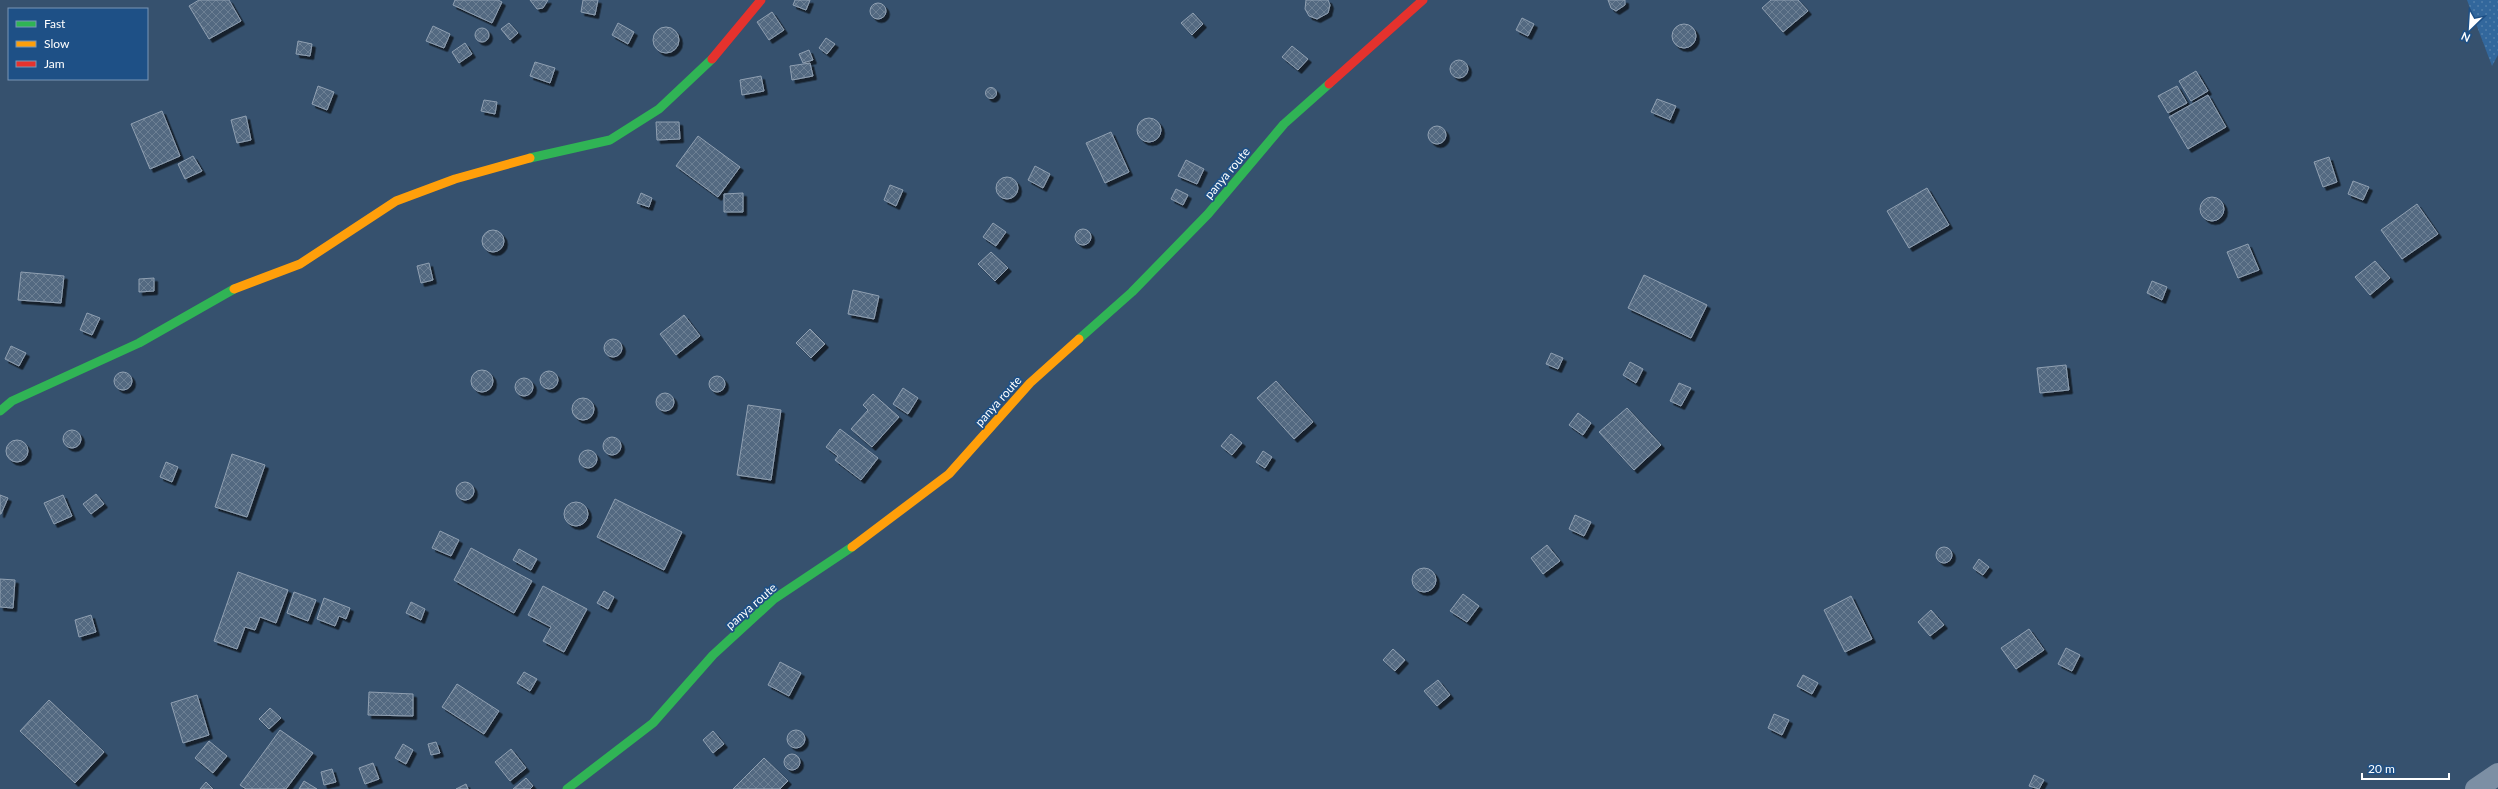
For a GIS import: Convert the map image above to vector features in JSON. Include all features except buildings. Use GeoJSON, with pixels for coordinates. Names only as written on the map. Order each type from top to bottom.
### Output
{"type":"FeatureCollection","features":[{"type":"Feature","properties":{"kind":"street"},"geometry":{"type":"LineString","coordinates":[[0,411],[12,401],[138,343],[236,288],[300,264],[396,201],[455,179],[517,161],[610,140],[659,109],[712,59],[761,0]]}},
{"type":"Feature","properties":{"kind":"street","name":"panya route"},"geometry":{"type":"LineString","coordinates":[[567,789],[653,723],[713,655],[774,600],[858,543],[949,474],[1030,383],[1132,292],[1208,214],[1284,124],[1423,0]]}},
{"type":"Feature","properties":{"kind":"street"},"geometry":{"type":"LineString","coordinates":[[2476,789],[2498,774]]}},
{"type":"Feature","properties":{"kind":"shaded area"},"geometry":{"type":"Polygon","coordinates":[[[2467,0],[2498,0],[2498,55],[2492,66],[2467,0]]]}},
{"type":"Feature","properties":{"kind":"traffic: fast"},"geometry":{"type":"LineString","coordinates":[[530,158],[610,140],[659,109],[712,59]]}},
{"type":"Feature","properties":{"kind":"traffic: fast"},"geometry":{"type":"LineString","coordinates":[[1079,339],[1132,292],[1208,214],[1284,124],[1329,84]]}},
{"type":"Feature","properties":{"kind":"traffic: fast"},"geometry":{"type":"LineString","coordinates":[[0,411],[12,401],[139,343],[234,289]]}},
{"type":"Feature","properties":{"kind":"traffic: fast"},"geometry":{"type":"LineString","coordinates":[[567,789],[653,723],[713,655],[774,599],[852,547]]}},
{"type":"Feature","properties":{"kind":"traffic: slow"},"geometry":{"type":"LineString","coordinates":[[234,289],[300,264],[396,201],[455,179],[530,158]]}},
{"type":"Feature","properties":{"kind":"traffic: slow"},"geometry":{"type":"LineString","coordinates":[[852,547],[949,474],[1030,383],[1079,339]]}},
{"type":"Feature","properties":{"kind":"traffic: jam"},"geometry":{"type":"LineString","coordinates":[[712,59],[761,0]]}},
{"type":"Feature","properties":{"kind":"traffic: jam"},"geometry":{"type":"LineString","coordinates":[[1329,84],[1423,0]]}}]}
